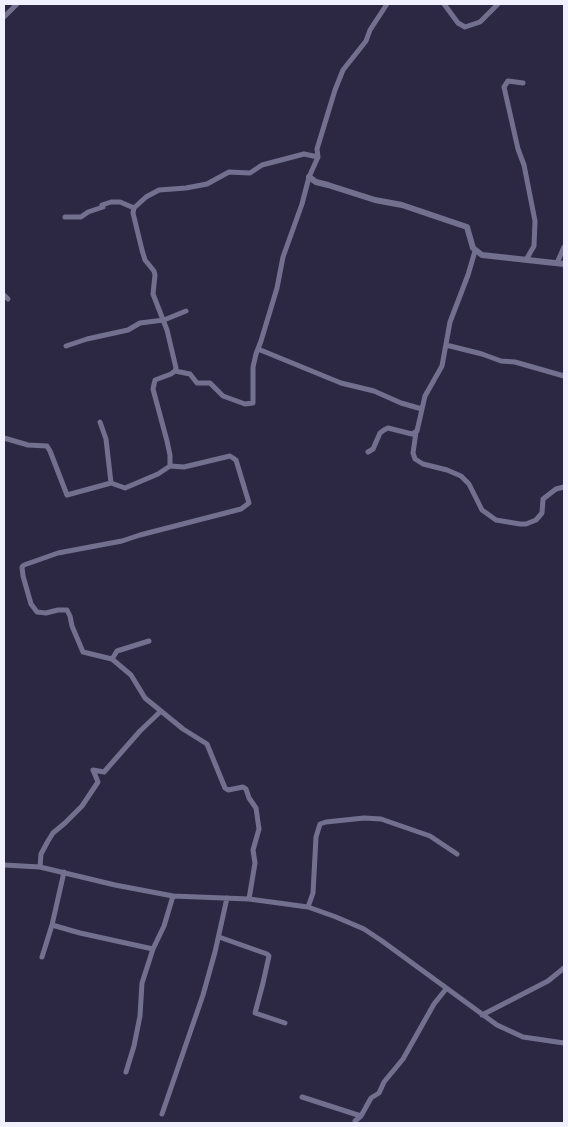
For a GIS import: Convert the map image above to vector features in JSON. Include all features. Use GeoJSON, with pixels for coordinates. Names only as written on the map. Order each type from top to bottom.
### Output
{"type":"FeatureCollection","features":[{"type":"Feature","properties":{"kind":"street"},"geometry":{"type":"LineString","coordinates":[[4,17],[17,4]]}},
{"type":"Feature","properties":{"kind":"street"},"geometry":{"type":"LineString","coordinates":[[170,466],[167,441],[153,389],[155,380],[175,372],[190,374],[197,383],[210,383],[223,396],[250,404],[254,402],[253,367],[278,282],[283,257],[302,204],[309,177],[318,157],[317,149],[335,90],[343,70],[366,41],[370,30],[387,4]]}},
{"type":"Feature","properties":{"kind":"street"},"geometry":{"type":"LineString","coordinates":[[444,4],[458,22],[465,27],[480,22],[498,4]]}},
{"type":"Feature","properties":{"kind":"street"},"geometry":{"type":"LineString","coordinates":[[523,83],[508,81],[504,87],[518,149],[524,165],[535,221],[534,246],[526,260]]}},
{"type":"Feature","properties":{"kind":"street"},"geometry":{"type":"LineString","coordinates":[[175,372],[176,368],[164,320],[153,294],[154,271],[142,250],[133,213],[134,208],[146,197],[160,190],[207,184],[229,172],[234,171],[246,174],[262,166],[304,154],[318,157]]}},
{"type":"Feature","properties":{"kind":"street"},"geometry":{"type":"LineString","coordinates":[[309,177],[316,182],[375,200],[402,205],[467,227],[471,236],[471,246],[482,255],[561,263],[564,247]]}},
{"type":"Feature","properties":{"kind":"street"},"geometry":{"type":"LineString","coordinates":[[65,217],[81,217],[111,202],[120,202],[134,208]]}},
{"type":"Feature","properties":{"kind":"street"},"geometry":{"type":"LineString","coordinates":[[475,251],[450,322],[442,366],[425,396],[416,432],[413,453],[415,459],[423,464],[447,470],[461,476],[469,484],[482,510],[496,520],[520,524],[536,520],[542,513],[543,499],[556,489],[564,487]]}},
{"type":"Feature","properties":{"kind":"street"},"geometry":{"type":"LineString","coordinates":[[66,346],[87,339],[128,330],[140,323],[164,320],[186,311]]}},
{"type":"Feature","properties":{"kind":"street"},"geometry":{"type":"LineString","coordinates":[[446,345],[564,376]]}},
{"type":"Feature","properties":{"kind":"street"},"geometry":{"type":"LineString","coordinates":[[258,349],[342,383],[374,391],[422,409]]}},
{"type":"Feature","properties":{"kind":"street"},"geometry":{"type":"LineString","coordinates":[[100,422],[106,438],[111,483]]}},
{"type":"Feature","properties":{"kind":"street"},"geometry":{"type":"LineString","coordinates":[[368,452],[373,449],[380,433],[388,428],[412,434],[416,432]]}},
{"type":"Feature","properties":{"kind":"street"},"geometry":{"type":"LineString","coordinates":[[4,438],[28,445],[47,446],[67,495],[111,483],[125,488],[158,474],[170,466],[184,467],[230,456],[236,460],[249,503],[241,509],[122,541],[58,554],[22,567],[25,587],[31,604],[37,612],[46,613],[67,610],[83,652],[112,659],[131,675],[145,698],[183,729],[207,744],[225,788],[228,790],[243,787],[246,789],[249,798],[256,808],[259,829],[253,850],[255,863],[248,899]]}},
{"type":"Feature","properties":{"kind":"street"},"geometry":{"type":"LineString","coordinates":[[112,659],[117,651],[149,641]]}},
{"type":"Feature","properties":{"kind":"street"},"geometry":{"type":"LineString","coordinates":[[40,867],[41,854],[53,833],[66,823],[82,806],[104,772],[140,731],[161,711]]}},
{"type":"Feature","properties":{"kind":"street"},"geometry":{"type":"LineString","coordinates":[[98,782],[93,770],[104,772]]}},
{"type":"Feature","properties":{"kind":"street"},"geometry":{"type":"LineString","coordinates":[[308,907],[313,893],[316,837],[320,824],[364,818],[381,819],[430,836],[457,854]]}},
{"type":"Feature","properties":{"kind":"street"},"geometry":{"type":"LineString","coordinates":[[4,866],[40,867],[115,885],[173,896],[248,899],[308,907],[364,929],[496,1026],[523,1037],[564,1044]]}},
{"type":"Feature","properties":{"kind":"street"},"geometry":{"type":"LineString","coordinates":[[42,956],[52,925],[64,872]]}},
{"type":"Feature","properties":{"kind":"street"},"geometry":{"type":"LineString","coordinates":[[126,1072],[140,1016],[142,983],[153,948],[164,926],[173,896]]}},
{"type":"Feature","properties":{"kind":"street"},"geometry":{"type":"LineString","coordinates":[[162,1114],[203,995],[219,937],[227,898]]}},
{"type":"Feature","properties":{"kind":"street"},"geometry":{"type":"LineString","coordinates":[[52,925],[80,933],[153,948]]}},
{"type":"Feature","properties":{"kind":"street"},"geometry":{"type":"LineString","coordinates":[[219,937],[269,956],[254,1013],[285,1023]]}},
{"type":"Feature","properties":{"kind":"street"},"geometry":{"type":"LineString","coordinates":[[482,1015],[548,981],[564,968]]}},
{"type":"Feature","properties":{"kind":"street"},"geometry":{"type":"LineString","coordinates":[[355,1121],[361,1116],[371,1098],[378,1093],[384,1082],[403,1059],[434,1004],[446,989]]}},
{"type":"Feature","properties":{"kind":"street"},"geometry":{"type":"LineString","coordinates":[[302,1097],[361,1116]]}}]}
